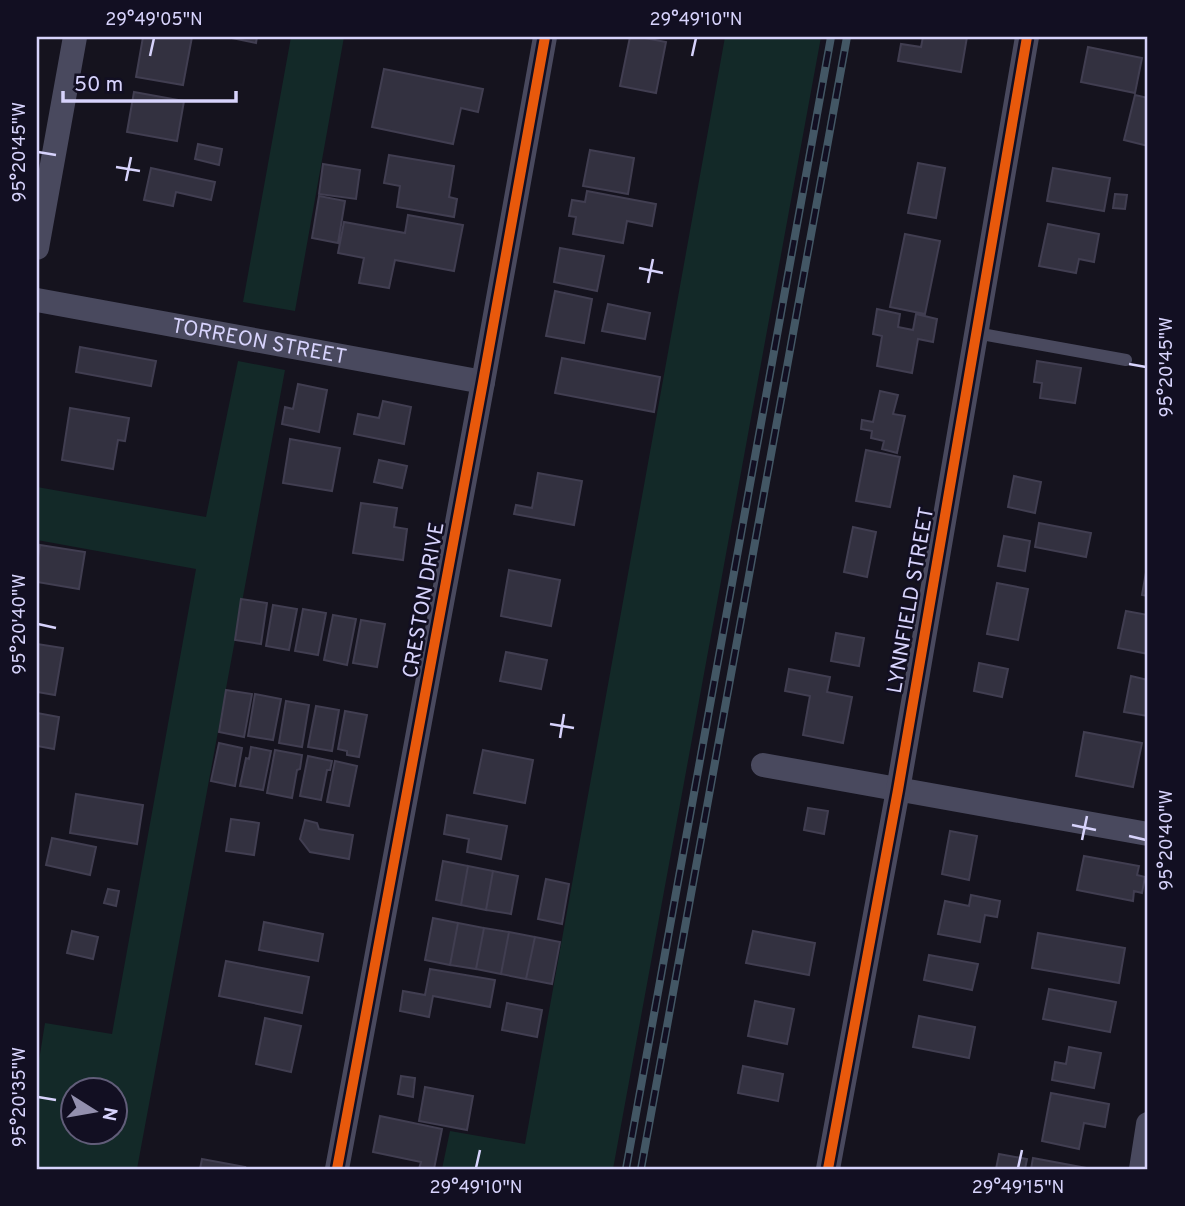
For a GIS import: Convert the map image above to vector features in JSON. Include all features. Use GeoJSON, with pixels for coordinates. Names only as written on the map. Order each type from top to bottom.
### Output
{"type":"FeatureCollection","features":[{"type":"Feature","properties":{"kind":"street"},"geometry":{"type":"LineString","coordinates":[[37,248],[75,37]]}},
{"type":"Feature","properties":{"kind":"street","name":"CRESTON DRIVE"},"geometry":{"type":"LineString","coordinates":[[337,1169],[545,37]]}},
{"type":"Feature","properties":{"kind":"street","name":"LYNNFIELD STREET"},"geometry":{"type":"LineString","coordinates":[[828,1169],[898,789],[1027,37]]}},
{"type":"Feature","properties":{"kind":"street","name":"TORREON STREET"},"geometry":{"type":"LineString","coordinates":[[37,300],[483,382]]}},
{"type":"Feature","properties":{"kind":"street"},"geometry":{"type":"LineString","coordinates":[[763,765],[1148,834]]}},
{"type":"Feature","properties":{"kind":"street"},"geometry":{"type":"LineString","coordinates":[[1141,1169],[1148,1124]]}},
{"type":"Feature","properties":{"kind":"lane"},"geometry":{"type":"LineString","coordinates":[[976,332],[1126,360]]}},
{"type":"Feature","properties":{"kind":"green space"},"geometry":{"type":"Polygon","coordinates":[[[291,37],[344,37],[295,311],[243,302],[291,37]]]}},
{"type":"Feature","properties":{"kind":"green space"},"geometry":{"type":"Polygon","coordinates":[[[725,37],[821,37],[613,1169],[442,1169],[450,1131],[525,1144],[725,37]]]}},
{"type":"Feature","properties":{"kind":"green space"},"geometry":{"type":"Polygon","coordinates":[[[238,361],[285,370],[137,1169],[37,1169],[37,1073],[45,1023],[112,1034],[196,569],[37,540],[37,487],[206,517],[238,361]]]}},
{"type":"Feature","properties":{"kind":"building"},"geometry":{"type":"Polygon","coordinates":[[[143,37],[192,37],[183,85],[136,77],[143,37]]]}},
{"type":"Feature","properties":{"kind":"building"},"geometry":{"type":"Polygon","coordinates":[[[227,37],[257,37],[256,43],[227,37]]]}},
{"type":"Feature","properties":{"kind":"building"},"geometry":{"type":"Polygon","coordinates":[[[630,37],[666,42],[656,93],[620,86],[630,37]]]}},
{"type":"Feature","properties":{"kind":"building"},"geometry":{"type":"Polygon","coordinates":[[[923,37],[967,37],[961,72],[898,61],[901,44],[921,47],[923,37]]]}},
{"type":"Feature","properties":{"kind":"building"},"geometry":{"type":"Polygon","coordinates":[[[1088,47],[1142,58],[1135,93],[1081,82],[1088,47]]]}},
{"type":"Feature","properties":{"kind":"building"},"geometry":{"type":"Polygon","coordinates":[[[384,69],[483,89],[478,112],[461,108],[453,144],[372,127],[384,69]]]}},
{"type":"Feature","properties":{"kind":"building"},"geometry":{"type":"Polygon","coordinates":[[[134,92],[184,101],[177,141],[127,132],[134,92]]]}},
{"type":"Feature","properties":{"kind":"building"},"geometry":{"type":"Polygon","coordinates":[[[1135,95],[1148,98],[1148,146],[1124,140],[1135,95]]]}},
{"type":"Feature","properties":{"kind":"building"},"geometry":{"type":"Polygon","coordinates":[[[198,144],[222,149],[219,165],[195,159],[198,144]]]}},
{"type":"Feature","properties":{"kind":"building"},"geometry":{"type":"Polygon","coordinates":[[[590,150],[634,158],[628,194],[583,186],[590,150]]]}},
{"type":"Feature","properties":{"kind":"building"},"geometry":{"type":"Polygon","coordinates":[[[389,155],[454,166],[449,197],[457,199],[454,217],[397,207],[400,186],[384,183],[389,155]]]}},
{"type":"Feature","properties":{"kind":"building"},"geometry":{"type":"Polygon","coordinates":[[[918,163],[945,168],[936,218],[908,213],[918,163]]]}},
{"type":"Feature","properties":{"kind":"building"},"geometry":{"type":"Polygon","coordinates":[[[323,164],[360,170],[356,199],[319,194],[323,164]]]}},
{"type":"Feature","properties":{"kind":"building"},"geometry":{"type":"Polygon","coordinates":[[[151,168],[215,182],[211,200],[176,192],[173,206],[144,200],[151,168]]]}},
{"type":"Feature","properties":{"kind":"building"},"geometry":{"type":"Polygon","coordinates":[[[1053,168],[1110,178],[1104,211],[1047,201],[1053,168]]]}},
{"type":"Feature","properties":{"kind":"building"},"geometry":{"type":"Polygon","coordinates":[[[587,191],[656,204],[652,226],[627,221],[623,243],[573,234],[576,217],[569,216],[572,200],[585,202],[587,191]]]}},
{"type":"Feature","properties":{"kind":"building"},"geometry":{"type":"Polygon","coordinates":[[[1115,194],[1127,195],[1125,209],[1113,208],[1115,194]]]}},
{"type":"Feature","properties":{"kind":"building"},"geometry":{"type":"Polygon","coordinates":[[[319,196],[345,201],[338,243],[312,238],[319,196]]]}},
{"type":"Feature","properties":{"kind":"building"},"geometry":{"type":"Polygon","coordinates":[[[408,215],[463,225],[454,271],[395,260],[389,288],[359,283],[364,258],[338,253],[344,222],[405,233],[408,215]]]}},
{"type":"Feature","properties":{"kind":"building"},"geometry":{"type":"Polygon","coordinates":[[[1048,224],[1099,234],[1094,262],[1079,259],[1076,273],[1039,266],[1048,224]]]}},
{"type":"Feature","properties":{"kind":"building"},"geometry":{"type":"Polygon","coordinates":[[[905,234],[940,241],[925,314],[890,307],[905,234]]]}},
{"type":"Feature","properties":{"kind":"building"},"geometry":{"type":"Polygon","coordinates":[[[560,248],[604,256],[597,291],[554,282],[560,248]]]}},
{"type":"Feature","properties":{"kind":"building"},"geometry":{"type":"Polygon","coordinates":[[[555,291],[592,299],[584,343],[546,336],[555,291]]]}},
{"type":"Feature","properties":{"kind":"building"},"geometry":{"type":"Polygon","coordinates":[[[608,304],[650,313],[645,339],[602,331],[608,304]]]}},
{"type":"Feature","properties":{"kind":"building"},"geometry":{"type":"Polygon","coordinates":[[[877,309],[900,314],[898,327],[913,330],[916,314],[937,319],[933,342],[918,339],[912,373],[877,366],[882,336],[873,334],[877,309]]]}},
{"type":"Feature","properties":{"kind":"building"},"geometry":{"type":"Polygon","coordinates":[[[80,347],[156,361],[151,386],[76,372],[80,347]]]}},
{"type":"Feature","properties":{"kind":"building"},"geometry":{"type":"Polygon","coordinates":[[[562,358],[660,377],[654,412],[555,393],[562,358]]]}},
{"type":"Feature","properties":{"kind":"building"},"geometry":{"type":"Polygon","coordinates":[[[1037,361],[1081,368],[1075,403],[1040,398],[1042,383],[1034,382],[1037,361]]]}},
{"type":"Feature","properties":{"kind":"building"},"geometry":{"type":"Polygon","coordinates":[[[298,384],[327,390],[319,432],[282,424],[285,407],[293,409],[298,384]]]}},
{"type":"Feature","properties":{"kind":"building"},"geometry":{"type":"Polygon","coordinates":[[[880,391],[898,395],[893,414],[905,416],[897,453],[882,449],[884,441],[871,438],[872,431],[861,429],[862,420],[873,422],[880,391]]]}},
{"type":"Feature","properties":{"kind":"building"},"geometry":{"type":"Polygon","coordinates":[[[383,401],[411,407],[404,444],[354,434],[358,414],[379,418],[383,401]]]}},
{"type":"Feature","properties":{"kind":"building"},"geometry":{"type":"Polygon","coordinates":[[[70,408],[129,418],[125,441],[118,440],[113,469],[62,460],[70,408]]]}},
{"type":"Feature","properties":{"kind":"building"},"geometry":{"type":"Polygon","coordinates":[[[290,439],[340,448],[332,491],[283,483],[290,439]]]}},
{"type":"Feature","properties":{"kind":"building"},"geometry":{"type":"Polygon","coordinates":[[[866,450],[900,457],[890,507],[856,501],[866,450]]]}},
{"type":"Feature","properties":{"kind":"building"},"geometry":{"type":"Polygon","coordinates":[[[379,460],[407,466],[402,488],[374,482],[379,460]]]}},
{"type":"Feature","properties":{"kind":"building"},"geometry":{"type":"Polygon","coordinates":[[[538,473],[582,481],[574,525],[514,514],[516,505],[532,508],[538,473]]]}},
{"type":"Feature","properties":{"kind":"building"},"geometry":{"type":"Polygon","coordinates":[[[1014,476],[1041,482],[1035,513],[1008,507],[1014,476]]]}},
{"type":"Feature","properties":{"kind":"building"},"geometry":{"type":"Polygon","coordinates":[[[361,503],[397,508],[394,527],[407,529],[403,560],[353,553],[361,503]]]}},
{"type":"Feature","properties":{"kind":"building"},"geometry":{"type":"Polygon","coordinates":[[[1039,523],[1091,533],[1086,557],[1035,547],[1039,523]]]}},
{"type":"Feature","properties":{"kind":"building"},"geometry":{"type":"Polygon","coordinates":[[[853,527],[876,532],[867,577],[844,572],[853,527]]]}},
{"type":"Feature","properties":{"kind":"building"},"geometry":{"type":"Polygon","coordinates":[[[1004,536],[1030,541],[1025,571],[998,566],[1004,536]]]}},
{"type":"Feature","properties":{"kind":"building"},"geometry":{"type":"Polygon","coordinates":[[[40,545],[85,552],[79,589],[37,582],[40,545]]]}},
{"type":"Feature","properties":{"kind":"building"},"geometry":{"type":"Polygon","coordinates":[[[1148,561],[1148,596],[1142,595],[1148,561]]]}},
{"type":"Feature","properties":{"kind":"building"},"geometry":{"type":"Polygon","coordinates":[[[509,570],[560,580],[551,626],[501,616],[509,570]]]}},
{"type":"Feature","properties":{"kind":"building"},"geometry":{"type":"Polygon","coordinates":[[[997,583],[1028,589],[1018,640],[987,634],[997,583]]]}},
{"type":"Feature","properties":{"kind":"building"},"geometry":{"type":"Polygon","coordinates":[[[241,599],[267,603],[261,644],[235,640],[241,599]]]}},
{"type":"Feature","properties":{"kind":"building"},"geometry":{"type":"Polygon","coordinates":[[[273,605],[297,609],[289,650],[266,646],[273,605]]]}},
{"type":"Feature","properties":{"kind":"building"},"geometry":{"type":"Polygon","coordinates":[[[303,609],[326,613],[318,655],[295,651],[303,609]]]}},
{"type":"Feature","properties":{"kind":"building"},"geometry":{"type":"Polygon","coordinates":[[[1126,611],[1148,615],[1148,654],[1118,648],[1126,611]]]}},
{"type":"Feature","properties":{"kind":"building"},"geometry":{"type":"Polygon","coordinates":[[[333,615],[356,619],[347,665],[324,660],[333,615]]]}},
{"type":"Feature","properties":{"kind":"building"},"geometry":{"type":"Polygon","coordinates":[[[361,620],[385,624],[377,667],[353,663],[361,620]]]}},
{"type":"Feature","properties":{"kind":"building"},"geometry":{"type":"Polygon","coordinates":[[[836,633],[864,638],[859,666],[831,661],[836,633]]]}},
{"type":"Feature","properties":{"kind":"building"},"geometry":{"type":"Polygon","coordinates":[[[37,644],[63,648],[55,695],[37,692],[37,644]]]}},
{"type":"Feature","properties":{"kind":"building"},"geometry":{"type":"Polygon","coordinates":[[[506,652],[547,660],[541,689],[500,681],[506,652]]]}},
{"type":"Feature","properties":{"kind":"building"},"geometry":{"type":"Polygon","coordinates":[[[979,663],[1008,669],[1002,697],[974,691],[979,663]]]}},
{"type":"Feature","properties":{"kind":"building"},"geometry":{"type":"Polygon","coordinates":[[[789,669],[830,677],[827,692],[852,697],[843,743],[803,735],[810,696],[785,691],[789,669]]]}},
{"type":"Feature","properties":{"kind":"building"},"geometry":{"type":"Polygon","coordinates":[[[1131,676],[1148,680],[1148,716],[1124,712],[1131,676]]]}},
{"type":"Feature","properties":{"kind":"building"},"geometry":{"type":"Polygon","coordinates":[[[226,690],[252,694],[244,737],[219,732],[226,690]]]}},
{"type":"Feature","properties":{"kind":"building"},"geometry":{"type":"Polygon","coordinates":[[[255,694],[281,699],[273,740],[248,736],[255,694]]]}},
{"type":"Feature","properties":{"kind":"building"},"geometry":{"type":"Polygon","coordinates":[[[286,701],[309,705],[302,747],[279,743],[286,701]]]}},
{"type":"Feature","properties":{"kind":"building"},"geometry":{"type":"Polygon","coordinates":[[[316,706],[339,710],[332,751],[308,747],[316,706]]]}},
{"type":"Feature","properties":{"kind":"building"},"geometry":{"type":"Polygon","coordinates":[[[345,711],[367,715],[359,757],[347,755],[347,751],[338,749],[345,711]]]}},
{"type":"Feature","properties":{"kind":"building"},"geometry":{"type":"Polygon","coordinates":[[[37,713],[59,717],[54,749],[37,746],[37,713]]]}},
{"type":"Feature","properties":{"kind":"building"},"geometry":{"type":"Polygon","coordinates":[[[1084,732],[1142,743],[1133,787],[1076,776],[1084,732]]]}},
{"type":"Feature","properties":{"kind":"building"},"geometry":{"type":"Polygon","coordinates":[[[219,743],[242,748],[235,786],[211,781],[219,743]]]}},
{"type":"Feature","properties":{"kind":"building"},"geometry":{"type":"Polygon","coordinates":[[[251,747],[271,751],[263,790],[240,786],[251,747]]]}},
{"type":"Feature","properties":{"kind":"building"},"geometry":{"type":"Polygon","coordinates":[[[275,750],[302,755],[292,798],[267,793],[275,750]]]}},
{"type":"Feature","properties":{"kind":"building"},"geometry":{"type":"Polygon","coordinates":[[[483,750],[533,760],[525,803],[474,793],[483,750]]]}},
{"type":"Feature","properties":{"kind":"building"},"geometry":{"type":"Polygon","coordinates":[[[308,756],[332,761],[330,770],[327,770],[321,800],[300,796],[308,756]]]}},
{"type":"Feature","properties":{"kind":"building"},"geometry":{"type":"Polygon","coordinates":[[[335,761],[357,766],[349,806],[327,802],[335,761]]]}},
{"type":"Feature","properties":{"kind":"building"},"geometry":{"type":"Polygon","coordinates":[[[76,794],[143,805],[137,844],[70,833],[76,794]]]}},
{"type":"Feature","properties":{"kind":"building"},"geometry":{"type":"Polygon","coordinates":[[[808,808],[828,811],[824,834],[804,830],[808,808]]]}},
{"type":"Feature","properties":{"kind":"building"},"geometry":{"type":"Polygon","coordinates":[[[447,815],[507,826],[501,859],[467,852],[469,839],[444,834],[447,815]]]}},
{"type":"Feature","properties":{"kind":"building"},"geometry":{"type":"Polygon","coordinates":[[[231,819],[259,823],[254,855],[226,851],[231,819]]]}},
{"type":"Feature","properties":{"kind":"building"},"geometry":{"type":"Polygon","coordinates":[[[305,820],[317,823],[319,829],[353,835],[349,859],[310,852],[300,839],[305,820]]]}},
{"type":"Feature","properties":{"kind":"building"},"geometry":{"type":"Polygon","coordinates":[[[950,831],[977,836],[969,880],[942,874],[950,831]]]}},
{"type":"Feature","properties":{"kind":"building"},"geometry":{"type":"Polygon","coordinates":[[[52,838],[96,847],[90,875],[46,865],[52,838]]]}},
{"type":"Feature","properties":{"kind":"building"},"geometry":{"type":"Polygon","coordinates":[[[1084,856],[1139,866],[1137,875],[1145,877],[1142,893],[1134,891],[1133,901],[1077,890],[1084,856]]]}},
{"type":"Feature","properties":{"kind":"building"},"geometry":{"type":"Polygon","coordinates":[[[443,861],[468,866],[461,905],[436,900],[443,861]]]}},
{"type":"Feature","properties":{"kind":"building"},"geometry":{"type":"Polygon","coordinates":[[[468,866],[493,871],[486,910],[461,905],[468,866]]]}},
{"type":"Feature","properties":{"kind":"building"},"geometry":{"type":"Polygon","coordinates":[[[493,871],[518,876],[511,914],[486,910],[493,871]]]}},
{"type":"Feature","properties":{"kind":"building"},"geometry":{"type":"Polygon","coordinates":[[[546,879],[569,884],[562,924],[538,919],[546,879]]]}},
{"type":"Feature","properties":{"kind":"building"},"geometry":{"type":"Polygon","coordinates":[[[108,889],[119,891],[116,906],[104,903],[108,889]]]}},
{"type":"Feature","properties":{"kind":"building"},"geometry":{"type":"Polygon","coordinates":[[[971,895],[1000,901],[997,917],[985,915],[980,942],[938,934],[945,901],[969,906],[971,895]]]}},
{"type":"Feature","properties":{"kind":"building"},"geometry":{"type":"Polygon","coordinates":[[[433,918],[458,923],[450,965],[425,960],[433,918]]]}},
{"type":"Feature","properties":{"kind":"building"},"geometry":{"type":"Polygon","coordinates":[[[264,922],[323,934],[318,961],[259,950],[264,922]]]}},
{"type":"Feature","properties":{"kind":"building"},"geometry":{"type":"Polygon","coordinates":[[[458,923],[484,928],[476,969],[450,965],[458,923]]]}},
{"type":"Feature","properties":{"kind":"building"},"geometry":{"type":"Polygon","coordinates":[[[484,928],[509,932],[501,974],[476,969],[484,928]]]}},
{"type":"Feature","properties":{"kind":"building"},"geometry":{"type":"Polygon","coordinates":[[[72,931],[98,937],[93,959],[67,953],[72,931]]]}},
{"type":"Feature","properties":{"kind":"building"},"geometry":{"type":"Polygon","coordinates":[[[753,931],[815,943],[809,975],[746,963],[753,931]]]}},
{"type":"Feature","properties":{"kind":"building"},"geometry":{"type":"Polygon","coordinates":[[[509,932],[535,937],[526,979],[501,974],[509,932]]]}},
{"type":"Feature","properties":{"kind":"building"},"geometry":{"type":"Polygon","coordinates":[[[1038,933],[1125,948],[1119,983],[1032,968],[1038,933]]]}},
{"type":"Feature","properties":{"kind":"building"},"geometry":{"type":"Polygon","coordinates":[[[535,937],[560,942],[552,984],[526,979],[535,937]]]}},
{"type":"Feature","properties":{"kind":"building"},"geometry":{"type":"Polygon","coordinates":[[[929,955],[978,964],[972,990],[924,980],[929,955]]]}},
{"type":"Feature","properties":{"kind":"building"},"geometry":{"type":"Polygon","coordinates":[[[226,961],[309,977],[302,1013],[219,996],[226,961]]]}},
{"type":"Feature","properties":{"kind":"building"},"geometry":{"type":"Polygon","coordinates":[[[430,969],[495,980],[490,1007],[433,996],[429,1017],[400,1011],[403,991],[425,995],[430,969]]]}},
{"type":"Feature","properties":{"kind":"building"},"geometry":{"type":"Polygon","coordinates":[[[1049,989],[1116,1002],[1110,1032],[1043,1019],[1049,989]]]}},
{"type":"Feature","properties":{"kind":"building"},"geometry":{"type":"Polygon","coordinates":[[[755,1001],[794,1009],[787,1044],[748,1036],[755,1001]]]}},
{"type":"Feature","properties":{"kind":"building"},"geometry":{"type":"Polygon","coordinates":[[[507,1003],[542,1010],[537,1037],[502,1030],[507,1003]]]}},
{"type":"Feature","properties":{"kind":"building"},"geometry":{"type":"Polygon","coordinates":[[[919,1016],[975,1027],[969,1058],[913,1047],[919,1016]]]}},
{"type":"Feature","properties":{"kind":"building"},"geometry":{"type":"Polygon","coordinates":[[[265,1018],[301,1026],[291,1072],[256,1064],[265,1018]]]}},
{"type":"Feature","properties":{"kind":"building"},"geometry":{"type":"Polygon","coordinates":[[[1069,1047],[1101,1053],[1094,1088],[1052,1080],[1055,1062],[1066,1064],[1069,1047]]]}},
{"type":"Feature","properties":{"kind":"building"},"geometry":{"type":"Polygon","coordinates":[[[743,1066],[783,1074],[778,1101],[738,1093],[743,1066]]]}},
{"type":"Feature","properties":{"kind":"building"},"geometry":{"type":"Polygon","coordinates":[[[401,1076],[415,1078],[413,1097],[398,1094],[401,1076]]]}},
{"type":"Feature","properties":{"kind":"building"},"geometry":{"type":"Polygon","coordinates":[[[425,1087],[473,1096],[467,1130],[419,1121],[425,1087]]]}},
{"type":"Feature","properties":{"kind":"building"},"geometry":{"type":"Polygon","coordinates":[[[1051,1093],[1109,1104],[1105,1127],[1084,1123],[1079,1149],[1042,1141],[1051,1093]]]}},
{"type":"Feature","properties":{"kind":"building"},"geometry":{"type":"Polygon","coordinates":[[[380,1116],[442,1129],[434,1169],[419,1169],[421,1162],[373,1152],[380,1116]]]}},
{"type":"Feature","properties":{"kind":"building"},"geometry":{"type":"Polygon","coordinates":[[[999,1154],[1027,1159],[1025,1169],[996,1169],[999,1154]]]}},
{"type":"Feature","properties":{"kind":"building"},"geometry":{"type":"Polygon","coordinates":[[[1033,1158],[1086,1168],[1031,1169],[1033,1158]]]}},
{"type":"Feature","properties":{"kind":"building"},"geometry":{"type":"Polygon","coordinates":[[[202,1159],[245,1167],[200,1169],[202,1159]]]}},
{"type":"Feature","properties":{"kind":"railway"},"geometry":{"type":"LineString","coordinates":[[626,1169],[831,37]]}},
{"type":"Feature","properties":{"kind":"railway"},"geometry":{"type":"LineString","coordinates":[[641,1169],[847,37]]}},
{"type":"Feature","properties":{"kind":"cycle path"},"geometry":{"type":"LineString","coordinates":[[337,1169],[545,37]]}},
{"type":"Feature","properties":{"kind":"cycle path"},"geometry":{"type":"LineString","coordinates":[[828,1169],[898,790],[1027,37]]}}]}
